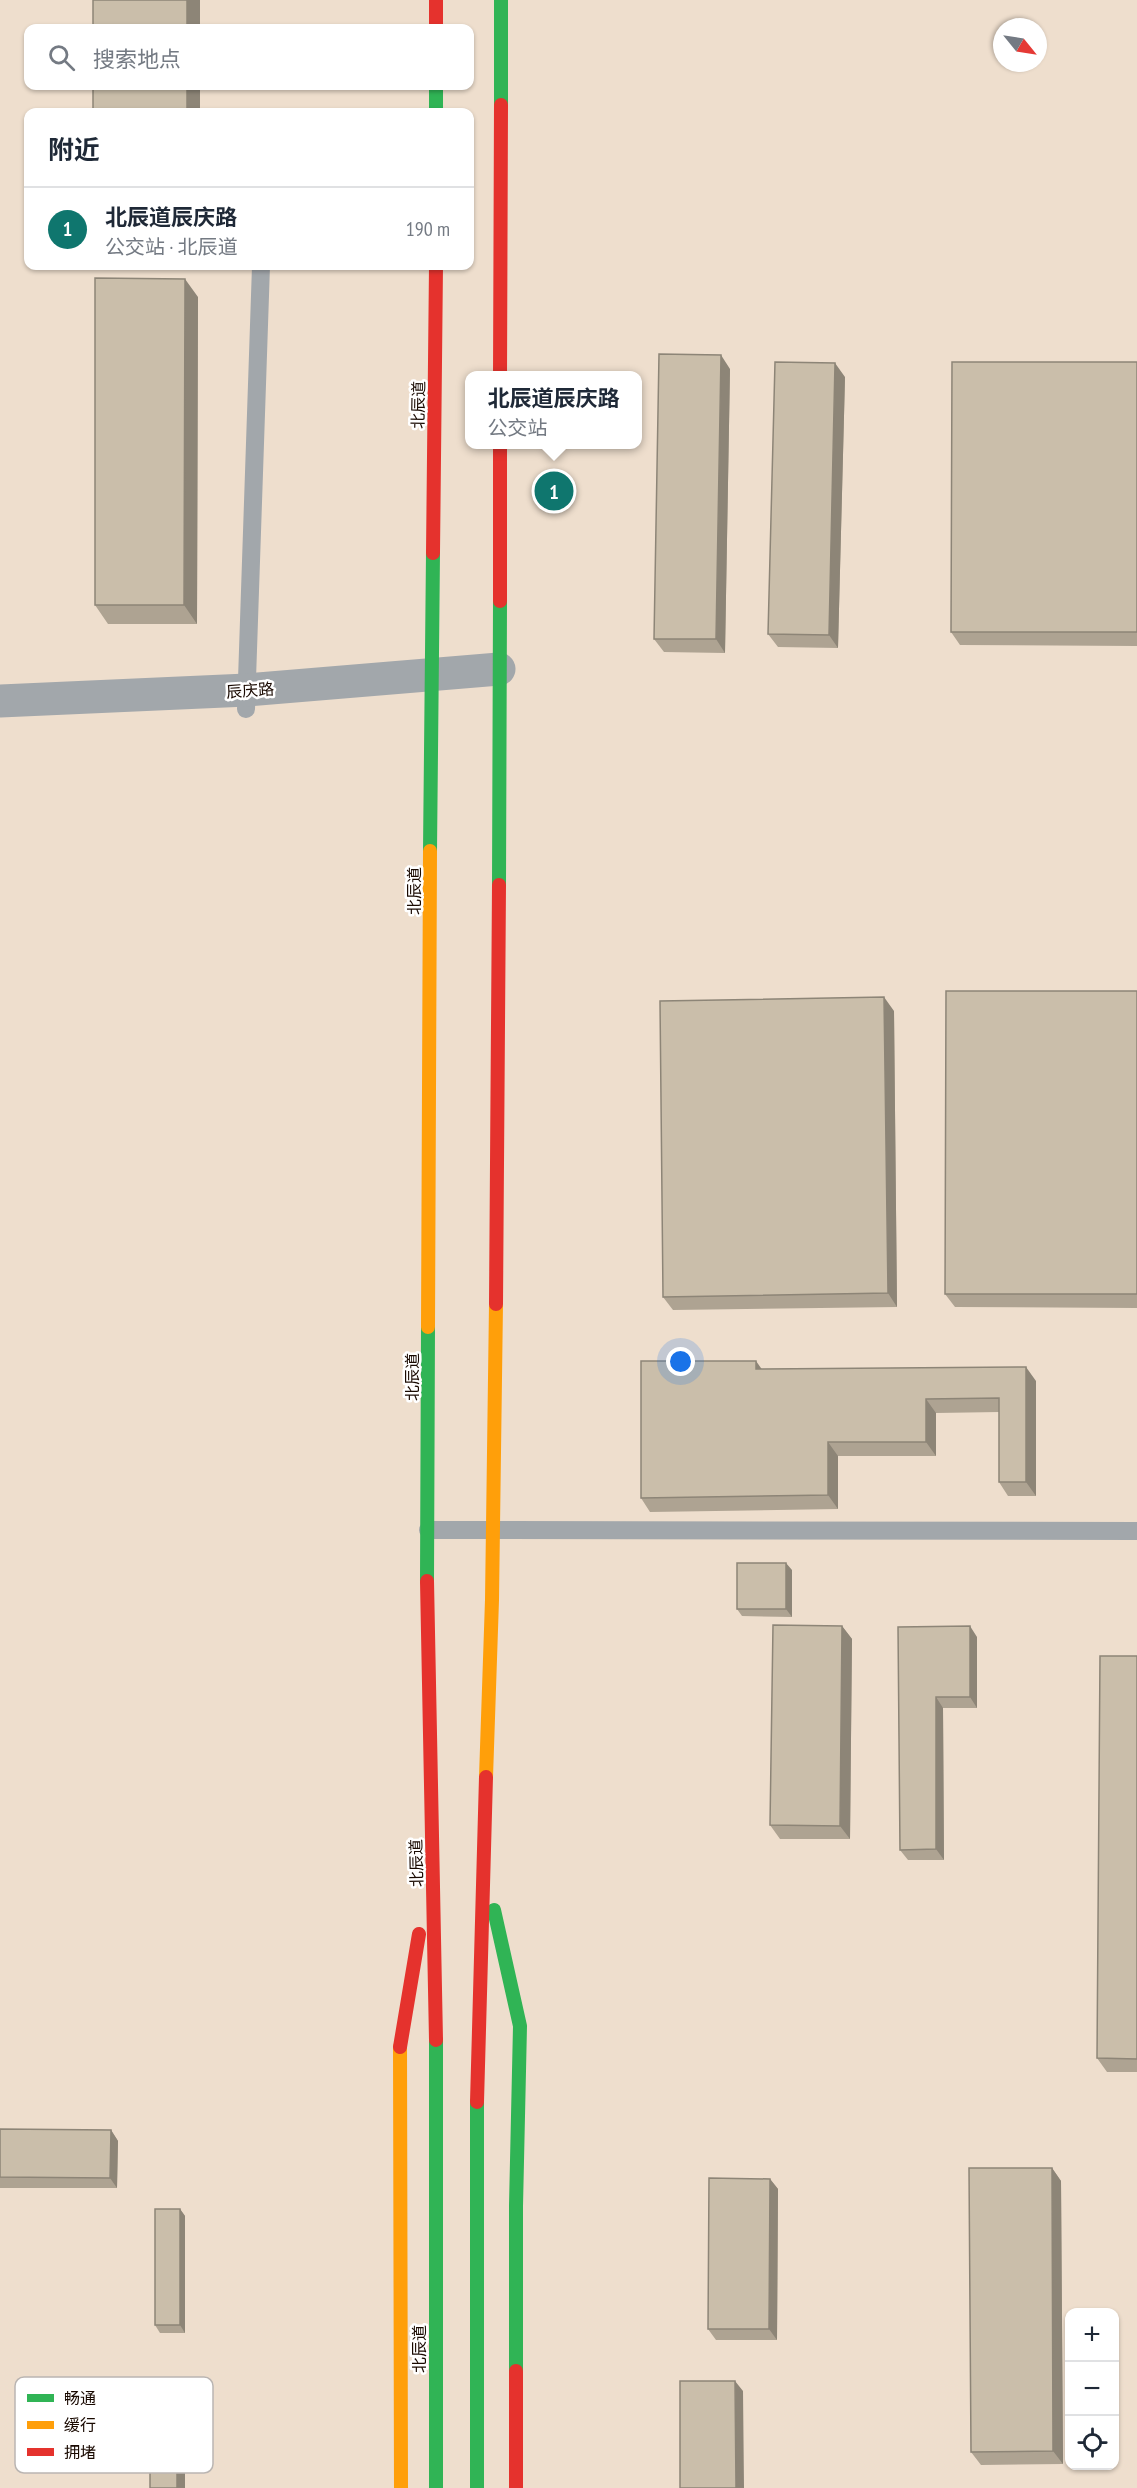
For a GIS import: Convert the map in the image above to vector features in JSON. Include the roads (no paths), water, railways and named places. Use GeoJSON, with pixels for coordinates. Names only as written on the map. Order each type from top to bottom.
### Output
{"type":"FeatureCollection","features":[{"type":"Feature","properties":{"kind":"main road"},"geometry":{"type":"LineString","coordinates":[[436,0],[436,24]]}},
{"type":"Feature","properties":{"kind":"main road"},"geometry":{"type":"LineString","coordinates":[[500,371],[501,0]]}},
{"type":"Feature","properties":{"kind":"main road"},"geometry":{"type":"LineString","coordinates":[[436,90],[436,108]]}},
{"type":"Feature","properties":{"kind":"main road","name":"北辰道"},"geometry":{"type":"LineString","coordinates":[[436,270],[431,687],[428,1530],[436,2044],[436,2488]]}},
{"type":"Feature","properties":{"kind":"main road"},"geometry":{"type":"LineString","coordinates":[[477,2488],[477,2053],[492,1531],[498,1132],[500,449]]}},
{"type":"Feature","properties":{"kind":"main road"},"geometry":{"type":"LineString","coordinates":[[401,2488],[400,2038],[432,1864]]}},
{"type":"Feature","properties":{"kind":"main road"},"geometry":{"type":"LineString","coordinates":[[484,1865],[520,2026],[516,2206],[516,2488]]}},
{"type":"Feature","properties":{"kind":"street","name":"辰庆路"},"geometry":{"type":"LineString","coordinates":[[0,721],[431,687],[499,679]]}},
{"type":"Feature","properties":{"kind":"street","name":"辰庆路"},"geometry":{"type":"LineString","coordinates":[[0,701],[246,700]]}},
{"type":"Feature","properties":{"kind":"lane"},"geometry":{"type":"LineString","coordinates":[[246,700],[261,270]]}},
{"type":"Feature","properties":{"kind":"lane"},"geometry":{"type":"LineString","coordinates":[[428,1530],[1137,1531]]}},
{"type":"Feature","properties":{"kind":"place","name":"北辰道辰庆路"},"geometry":{"type":"Point","coordinates":[554,491]}}]}
